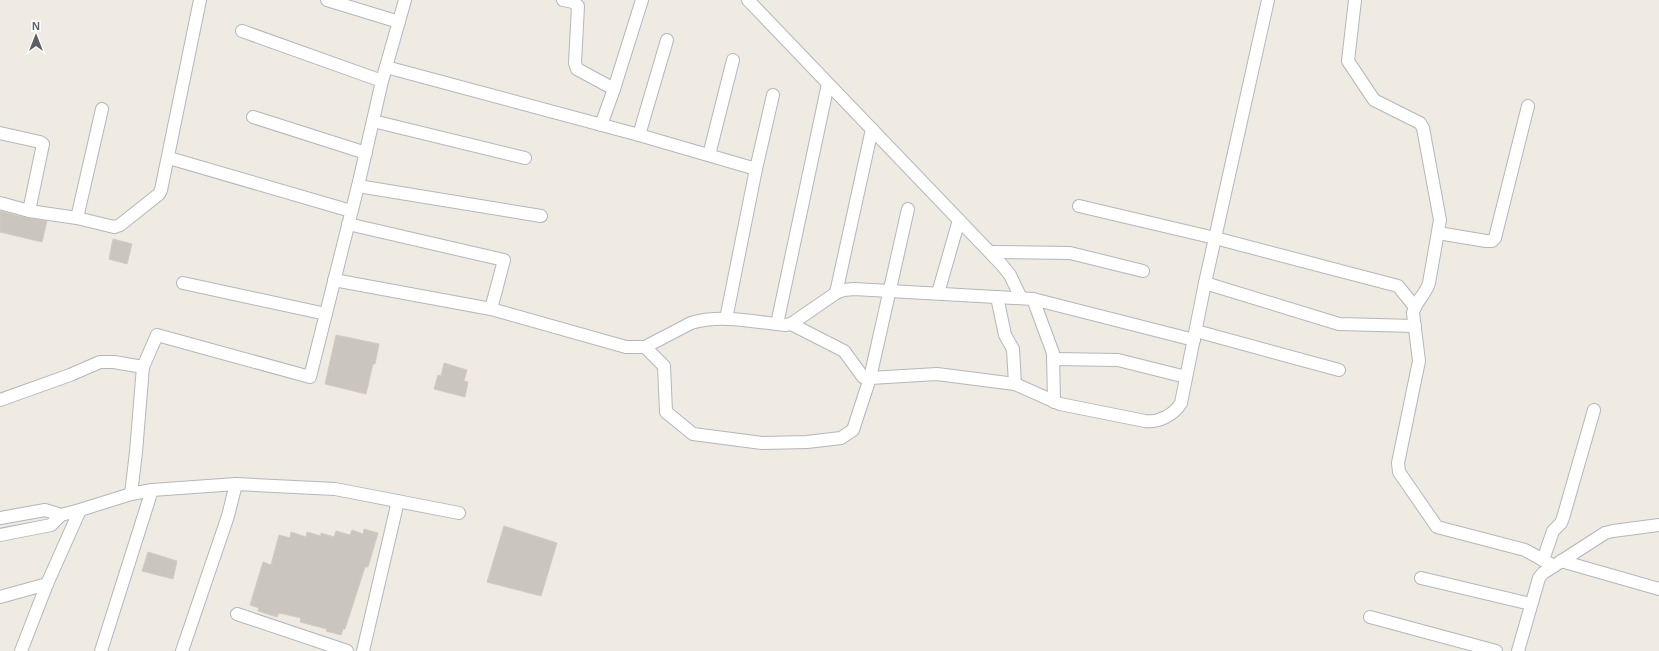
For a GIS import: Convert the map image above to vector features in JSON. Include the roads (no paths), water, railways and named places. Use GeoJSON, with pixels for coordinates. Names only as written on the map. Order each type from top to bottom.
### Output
{"type":"FeatureCollection","features":[{"type":"Feature","properties":{"kind":"street"},"geometry":{"type":"LineString","coordinates":[[0,203],[29,211],[77,218],[114,228],[120,225],[159,194],[164,183],[200,0]]}},
{"type":"Feature","properties":{"kind":"street"},"geometry":{"type":"LineString","coordinates":[[327,0],[399,22]]}},
{"type":"Feature","properties":{"kind":"street"},"geometry":{"type":"LineString","coordinates":[[131,494],[143,367],[158,335],[310,376],[374,121],[382,80],[405,0]]}},
{"type":"Feature","properties":{"kind":"street"},"geometry":{"type":"LineString","coordinates":[[563,0],[573,2],[578,6],[575,63],[577,69],[614,89]]}},
{"type":"Feature","properties":{"kind":"street"},"geometry":{"type":"LineString","coordinates":[[601,124],[614,89],[642,0]]}},
{"type":"Feature","properties":{"kind":"street"},"geometry":{"type":"LineString","coordinates":[[748,0],[990,252],[1010,275],[1027,299],[1050,345],[1053,359],[1054,402]]}},
{"type":"Feature","properties":{"kind":"street"},"geometry":{"type":"LineString","coordinates":[[334,280],[491,309],[626,347],[645,347],[699,320],[726,319],[791,324],[844,352],[863,377],[870,378],[937,374],[1015,384],[1054,402],[1152,422],[1174,412],[1179,408],[1181,403],[1205,283],[1268,0]]}},
{"type":"Feature","properties":{"kind":"street"},"geometry":{"type":"LineString","coordinates":[[1355,0],[1348,61],[1374,100],[1416,120],[1423,128],[1439,216],[1438,233],[1428,286],[1414,307],[1413,313],[1419,361],[1398,463],[1400,472],[1437,527],[1525,550],[1543,560],[1557,564],[1659,589]]}},
{"type":"Feature","properties":{"kind":"street"},"geometry":{"type":"LineString","coordinates":[[242,31],[382,80]]}},
{"type":"Feature","properties":{"kind":"street"},"geometry":{"type":"LineString","coordinates":[[639,135],[667,40]]}},
{"type":"Feature","properties":{"kind":"street"},"geometry":{"type":"LineString","coordinates":[[709,155],[733,60]]}},
{"type":"Feature","properties":{"kind":"street"},"geometry":{"type":"LineString","coordinates":[[386,67],[601,124],[756,169]]}},
{"type":"Feature","properties":{"kind":"street"},"geometry":{"type":"LineString","coordinates":[[777,324],[828,84]]}},
{"type":"Feature","properties":{"kind":"street"},"geometry":{"type":"LineString","coordinates":[[726,319],[756,169],[773,95]]}},
{"type":"Feature","properties":{"kind":"street"},"geometry":{"type":"LineString","coordinates":[[1438,233],[1486,241],[1492,241],[1495,238],[1528,106]]}},
{"type":"Feature","properties":{"kind":"street"},"geometry":{"type":"LineString","coordinates":[[77,218],[102,109]]}},
{"type":"Feature","properties":{"kind":"street"},"geometry":{"type":"LineString","coordinates":[[253,117],[366,153]]}},
{"type":"Feature","properties":{"kind":"street"},"geometry":{"type":"LineString","coordinates":[[374,121],[526,158]]}},
{"type":"Feature","properties":{"kind":"street"},"geometry":{"type":"LineString","coordinates":[[836,293],[872,129]]}},
{"type":"Feature","properties":{"kind":"street"},"geometry":{"type":"LineString","coordinates":[[0,133],[43,144],[29,211]]}},
{"type":"Feature","properties":{"kind":"street"},"geometry":{"type":"LineString","coordinates":[[168,158],[351,211]]}},
{"type":"Feature","properties":{"kind":"street"},"geometry":{"type":"LineString","coordinates":[[358,186],[540,216]]}},
{"type":"Feature","properties":{"kind":"street"},"geometry":{"type":"LineString","coordinates":[[1079,206],[1215,238],[1398,286],[1414,307]]}},
{"type":"Feature","properties":{"kind":"street"},"geometry":{"type":"LineString","coordinates":[[645,347],[664,366],[666,412],[694,434],[762,443],[807,442],[841,438],[853,430],[870,378],[908,210]]}},
{"type":"Feature","properties":{"kind":"street"},"geometry":{"type":"LineString","coordinates":[[938,294],[959,220]]}},
{"type":"Feature","properties":{"kind":"street"},"geometry":{"type":"LineString","coordinates":[[348,224],[504,260],[491,309]]}},
{"type":"Feature","properties":{"kind":"street"},"geometry":{"type":"LineString","coordinates":[[990,252],[1070,253],[1143,271]]}},
{"type":"Feature","properties":{"kind":"street"},"geometry":{"type":"LineString","coordinates":[[183,283],[326,314]]}},
{"type":"Feature","properties":{"kind":"street"},"geometry":{"type":"LineString","coordinates":[[1205,283],[1339,324],[1415,326]]}},
{"type":"Feature","properties":{"kind":"street"},"geometry":{"type":"LineString","coordinates":[[791,324],[836,293],[844,290],[854,289],[997,296],[1027,299],[1195,335],[1340,370]]}},
{"type":"Feature","properties":{"kind":"street"},"geometry":{"type":"LineString","coordinates":[[997,296],[1005,335],[1013,349],[1015,384]]}},
{"type":"Feature","properties":{"kind":"street"},"geometry":{"type":"LineString","coordinates":[[1053,359],[1118,360],[1186,378]]}},
{"type":"Feature","properties":{"kind":"street"},"geometry":{"type":"LineString","coordinates":[[0,400],[70,375],[100,362],[114,362],[143,367]]}},
{"type":"Feature","properties":{"kind":"street"},"geometry":{"type":"LineString","coordinates":[[1543,560],[1553,531],[1561,523],[1563,518],[1594,410]]}},
{"type":"Feature","properties":{"kind":"street"},"geometry":{"type":"LineString","coordinates":[[182,651],[228,516],[236,484]]}},
{"type":"Feature","properties":{"kind":"street"},"geometry":{"type":"LineString","coordinates":[[0,535],[51,525],[61,515],[131,494],[152,490],[236,484],[325,488],[459,513]]}},
{"type":"Feature","properties":{"kind":"street"},"geometry":{"type":"LineString","coordinates":[[101,651],[152,490]]}},
{"type":"Feature","properties":{"kind":"street"},"geometry":{"type":"LineString","coordinates":[[363,651],[398,502]]}},
{"type":"Feature","properties":{"kind":"street"},"geometry":{"type":"LineString","coordinates":[[1,514],[46,510],[61,515]]}},
{"type":"Feature","properties":{"kind":"street"},"geometry":{"type":"LineString","coordinates":[[21,651],[47,584],[80,510]]}},
{"type":"Feature","properties":{"kind":"street"},"geometry":{"type":"LineString","coordinates":[[1518,651],[1539,578],[1543,573],[1605,533],[1659,525]]}},
{"type":"Feature","properties":{"kind":"street"},"geometry":{"type":"LineString","coordinates":[[1421,578],[1531,604]]}},
{"type":"Feature","properties":{"kind":"street"},"geometry":{"type":"LineString","coordinates":[[0,597],[47,584]]}},
{"type":"Feature","properties":{"kind":"street"},"geometry":{"type":"LineString","coordinates":[[237,614],[347,651]]}},
{"type":"Feature","properties":{"kind":"street"},"geometry":{"type":"LineString","coordinates":[[1370,617],[1496,651]]}}]}
